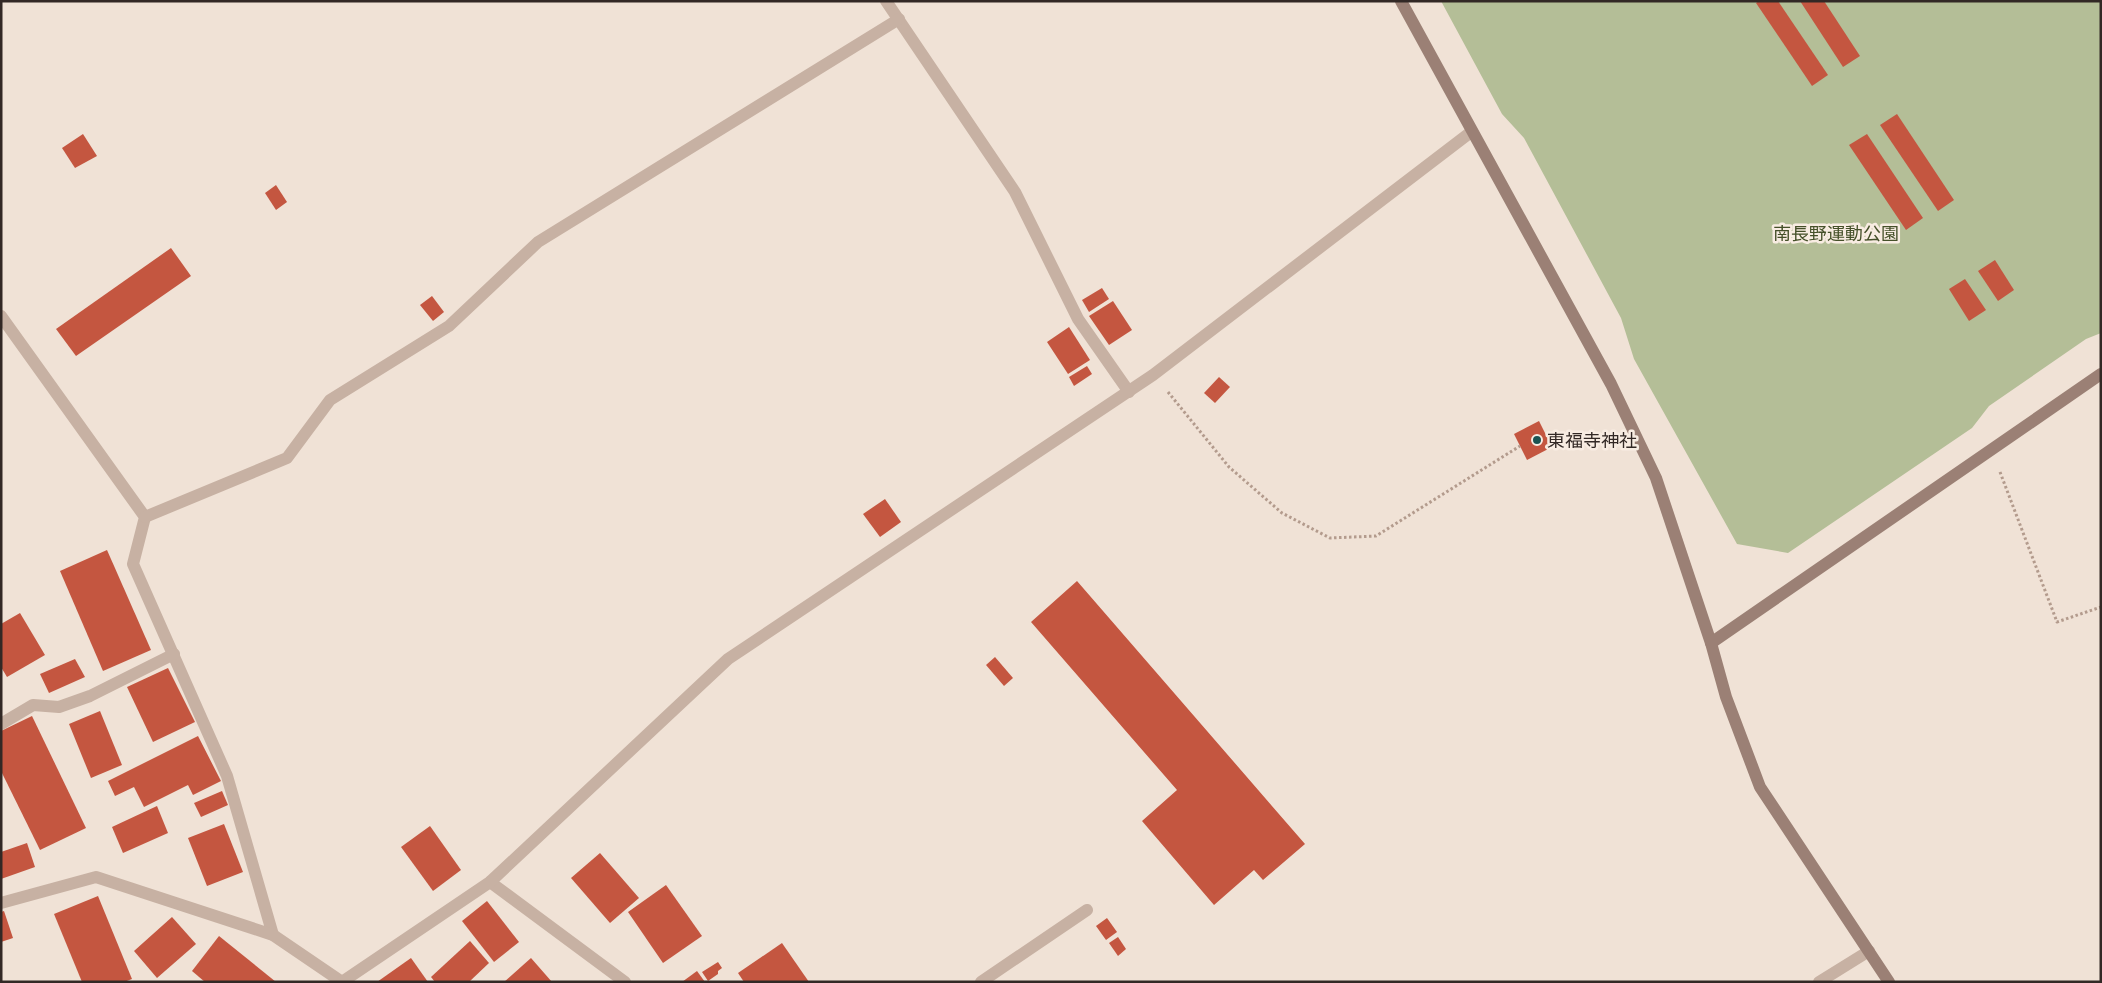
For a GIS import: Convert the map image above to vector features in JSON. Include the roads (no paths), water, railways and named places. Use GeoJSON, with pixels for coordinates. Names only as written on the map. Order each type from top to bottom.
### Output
{"type":"FeatureCollection","features":[{"type":"Feature","properties":{"kind":"street"},"geometry":{"type":"LineString","coordinates":[[886,1],[1014,192],[1078,319],[1129,392]]}},
{"type":"Feature","properties":{"kind":"street"},"geometry":{"type":"LineString","coordinates":[[1401,1],[1471,132],[1611,384],[1656,478],[1711,643],[1726,697],[1760,788],[1889,982]]}},
{"type":"Feature","properties":{"kind":"street"},"geometry":{"type":"LineString","coordinates":[[145,517],[287,458],[330,400],[449,326],[538,242],[899,19]]}},
{"type":"Feature","properties":{"kind":"street"},"geometry":{"type":"LineString","coordinates":[[1,903],[96,877],[273,935],[342,982],[490,882],[728,659],[1154,375],[1471,132]]}},
{"type":"Feature","properties":{"kind":"street"},"geometry":{"type":"LineString","coordinates":[[1,316],[145,517],[133,564],[227,776],[273,935]]}},
{"type":"Feature","properties":{"kind":"street"},"geometry":{"type":"LineString","coordinates":[[1711,643],[2101,374]]}},
{"type":"Feature","properties":{"kind":"street"},"geometry":{"type":"LineString","coordinates":[[1,724],[33,705],[59,707],[90,696],[174,654]]}},
{"type":"Feature","properties":{"kind":"street"},"geometry":{"type":"LineString","coordinates":[[490,882],[625,982]]}},
{"type":"Feature","properties":{"kind":"street"},"geometry":{"type":"LineString","coordinates":[[980,982],[1087,910]]}},
{"type":"Feature","properties":{"kind":"street"},"geometry":{"type":"LineString","coordinates":[[1819,982],[1869,951]]}},
{"type":"Feature","properties":{"kind":"place","name":"東福寺神社"},"geometry":{"type":"Point","coordinates":[1537,440]}},
{"type":"Feature","properties":{"kind":"park label","name":"南長野運動公園"},"geometry":{"type":"Point","coordinates":[1836,233]}}]}
